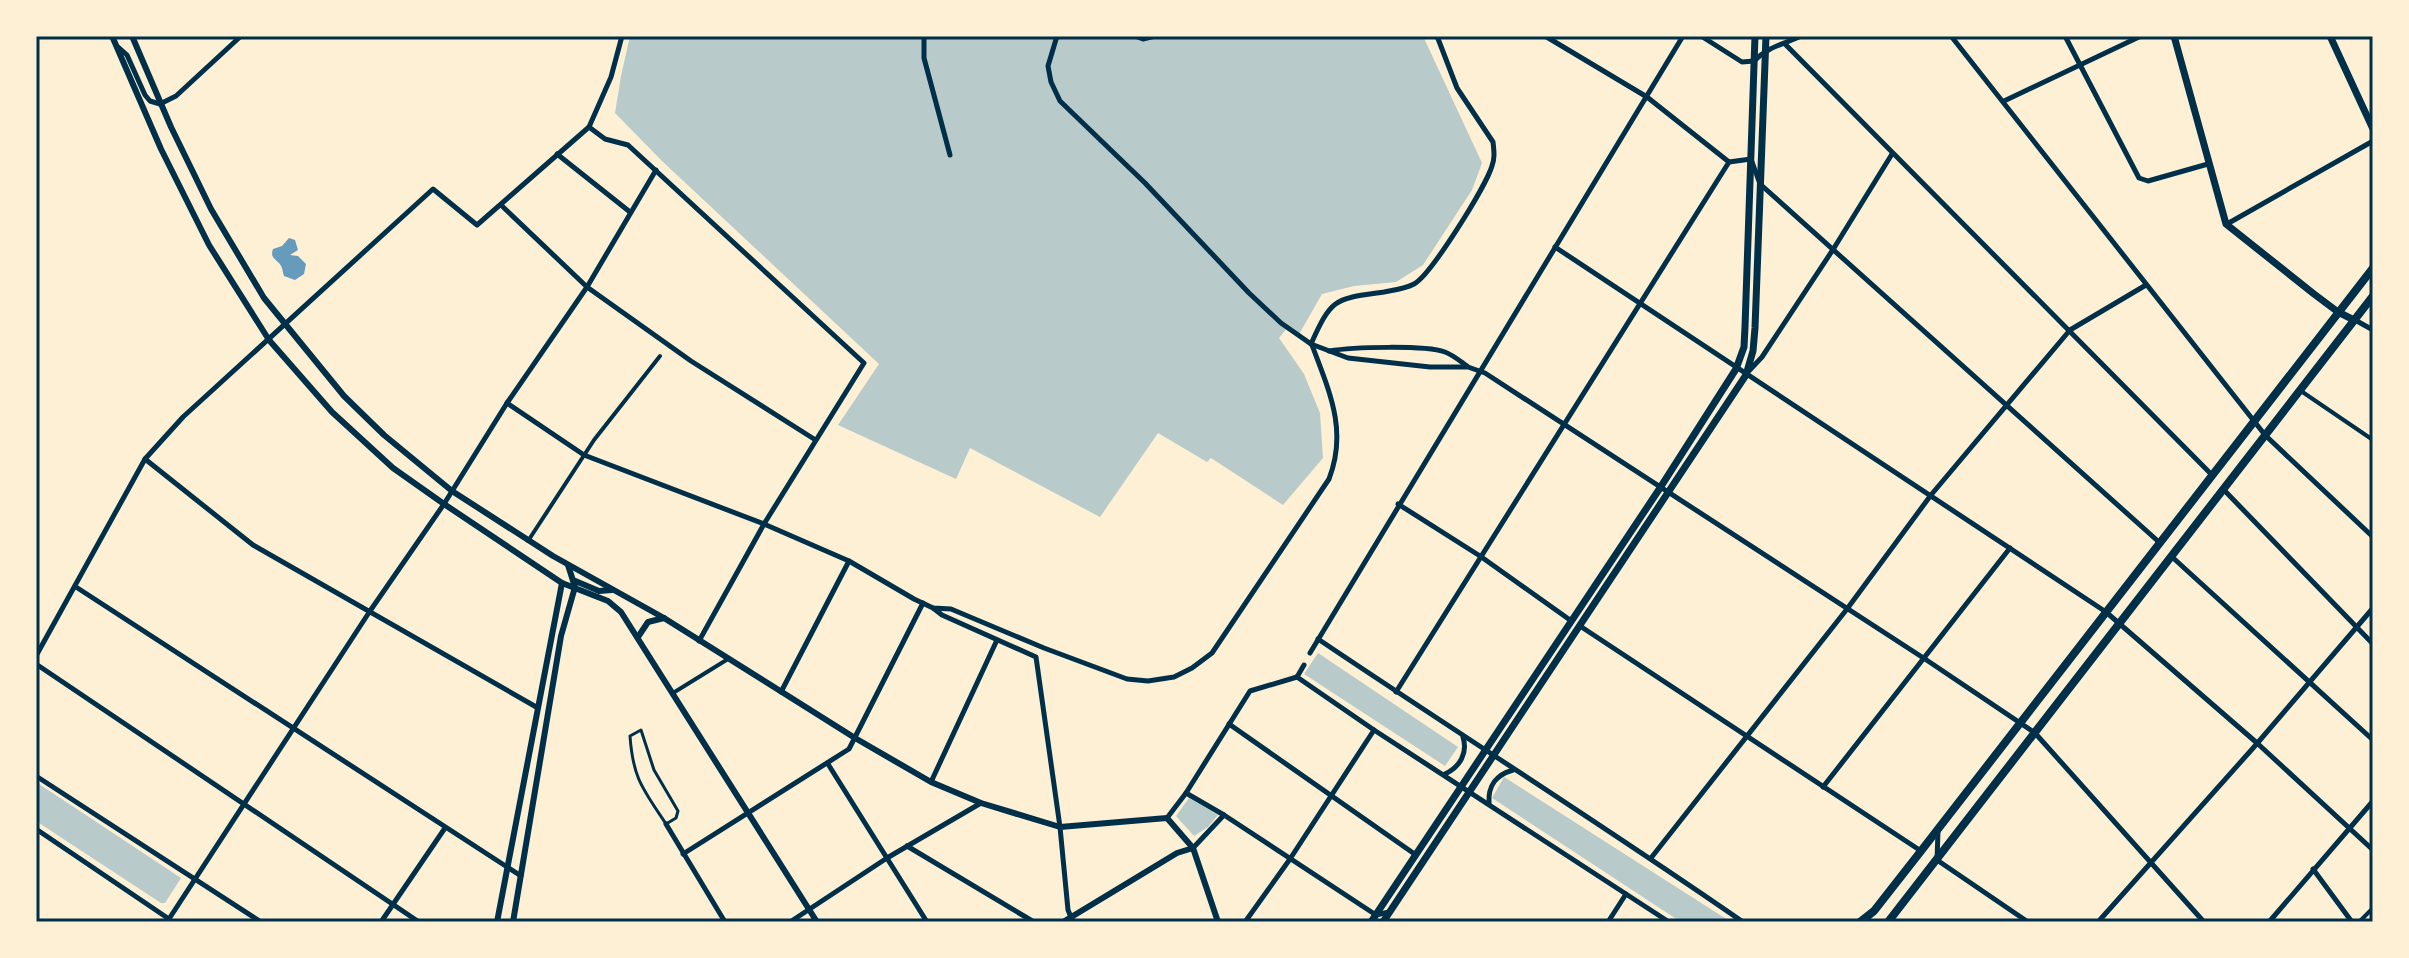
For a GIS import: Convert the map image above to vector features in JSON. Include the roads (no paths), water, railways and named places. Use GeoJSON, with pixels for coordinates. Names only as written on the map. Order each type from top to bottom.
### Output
{"type":"FeatureCollection","features":[{"type":"Feature","properties":{"kind":"main road"},"geometry":{"type":"LineString","coordinates":[[1383,922],[1580,626],[1736,369],[1744,347],[1755,36]]}},
{"type":"Feature","properties":{"kind":"main road"},"geometry":{"type":"LineString","coordinates":[[1374,919],[1570,620],[1746,375],[1755,328],[1766,36]]}},
{"type":"Feature","properties":{"kind":"main road"},"geometry":{"type":"LineString","coordinates":[[2174,36],[2226,224],[2338,312],[2354,320]]}},
{"type":"Feature","properties":{"kind":"main road"},"geometry":{"type":"LineString","coordinates":[[2330,36],[2373,129]]}},
{"type":"Feature","properties":{"kind":"main road"},"geometry":{"type":"LineString","coordinates":[[1860,922],[1874,911],[1938,830],[2373,268]]}},
{"type":"Feature","properties":{"kind":"main road"},"geometry":{"type":"LineString","coordinates":[[1888,922],[2373,296]]}},
{"type":"Feature","properties":{"kind":"street"},"geometry":{"type":"LineString","coordinates":[[132,36],[160,104],[211,209],[264,298],[344,396],[384,435],[452,491],[528,541],[664,618],[931,782],[981,803],[1060,827],[1167,818],[1250,691],[1297,677],[1304,665]]}},
{"type":"Feature","properties":{"kind":"street"},"geometry":{"type":"LineString","coordinates":[[113,40],[127,55],[145,95],[150,101],[160,104],[176,96],[241,36]]}},
{"type":"Feature","properties":{"kind":"street"},"geometry":{"type":"LineString","coordinates":[[36,656],[145,459],[183,417],[433,189],[477,225],[501,205],[589,127],[611,77],[622,36]]}},
{"type":"Feature","properties":{"kind":"street"},"geometry":{"type":"LineString","coordinates":[[924,36],[924,58],[950,155]]}},
{"type":"Feature","properties":{"kind":"street"},"geometry":{"type":"LineString","coordinates":[[1057,36],[1048,66],[1060,101],[1281,323],[1311,344],[1348,358],[1480,370],[2035,733],[2204,922]]}},
{"type":"Feature","properties":{"kind":"street"},"geometry":{"type":"LineString","coordinates":[[1135,36],[1143,39],[1155,36]]}},
{"type":"Feature","properties":{"kind":"street"},"geometry":{"type":"LineString","coordinates":[[933,608],[951,609],[1044,648],[1136,681],[1174,677],[1201,662],[1229,630],[1283,550],[1329,479],[1335,463],[1339,440],[1335,414],[1311,344],[1325,313],[1347,298],[1406,288],[1427,274],[1488,177],[1493,164],[1493,142],[1457,88],[1437,36]]}},
{"type":"Feature","properties":{"kind":"street"},"geometry":{"type":"LineString","coordinates":[[1545,36],[1647,97],[1729,162],[1751,159],[1760,184],[2160,543]]}},
{"type":"Feature","properties":{"kind":"street"},"geometry":{"type":"LineString","coordinates":[[1310,653],[1683,36]]}},
{"type":"Feature","properties":{"kind":"street"},"geometry":{"type":"LineString","coordinates":[[1701,36],[1742,62],[1754,61],[1766,48],[1801,36]]}},
{"type":"Feature","properties":{"kind":"street"},"geometry":{"type":"LineString","coordinates":[[1951,36],[2265,435],[2373,537]]}},
{"type":"Feature","properties":{"kind":"street"},"geometry":{"type":"LineString","coordinates":[[2065,36],[2137,176],[2148,181],[2208,164]]}},
{"type":"Feature","properties":{"kind":"street"},"geometry":{"type":"LineString","coordinates":[[2004,101],[2141,36]]}},
{"type":"Feature","properties":{"kind":"street"},"geometry":{"type":"LineString","coordinates":[[113,40],[161,149],[209,245],[269,340],[332,412],[393,468],[562,583],[574,583],[599,591],[614,589]]}},
{"type":"Feature","properties":{"kind":"street"},"geometry":{"type":"LineString","coordinates":[[1785,44],[2212,475]]}},
{"type":"Feature","properties":{"kind":"street"},"geometry":{"type":"LineString","coordinates":[[589,127],[605,139],[628,145],[864,363],[814,439],[699,641]]}},
{"type":"Feature","properties":{"kind":"street"},"geometry":{"type":"LineString","coordinates":[[2226,224],[2373,141]]}},
{"type":"Feature","properties":{"kind":"street"},"geometry":{"type":"LineString","coordinates":[[557,154],[630,212]]}},
{"type":"Feature","properties":{"kind":"street"},"geometry":{"type":"LineString","coordinates":[[1746,375],[1762,357],[1892,154]]}},
{"type":"Feature","properties":{"kind":"street"},"geometry":{"type":"LineString","coordinates":[[1396,692],[1729,162]]}},
{"type":"Feature","properties":{"kind":"street"},"geometry":{"type":"LineString","coordinates":[[36,829],[168,920],[370,611],[444,504],[507,403],[587,287],[656,170]]}},
{"type":"Feature","properties":{"kind":"street"},"geometry":{"type":"LineString","coordinates":[[501,205],[587,287],[691,361],[814,439]]}},
{"type":"Feature","properties":{"kind":"street"},"geometry":{"type":"LineString","coordinates":[[1555,247],[2106,612],[2257,743],[2373,850]]}},
{"type":"Feature","properties":{"kind":"street"},"geometry":{"type":"LineString","coordinates":[[1651,858],[1847,609],[1931,495],[2070,330],[2146,285]]}},
{"type":"Feature","properties":{"kind":"street"},"geometry":{"type":"LineString","coordinates":[[2354,320],[2373,330]]}},
{"type":"Feature","properties":{"kind":"street"},"geometry":{"type":"LineString","coordinates":[[1328,351],[1346,348],[1430,349],[1445,352],[1468,367]]}},
{"type":"Feature","properties":{"kind":"street"},"geometry":{"type":"LineString","coordinates":[[528,541],[584,455],[660,356]]}},
{"type":"Feature","properties":{"kind":"street"},"geometry":{"type":"LineString","coordinates":[[2286,379],[2373,440]]}},
{"type":"Feature","properties":{"kind":"street"},"geometry":{"type":"LineString","coordinates":[[507,403],[584,455],[764,524],[849,561],[942,615],[1036,657],[1060,827],[1068,920],[1177,853],[1193,848],[1224,815]]}},
{"type":"Feature","properties":{"kind":"street"},"geometry":{"type":"LineString","coordinates":[[145,459],[253,545],[538,708]]}},
{"type":"Feature","properties":{"kind":"street"},"geometry":{"type":"LineString","coordinates":[[2224,490],[2373,644]]}},
{"type":"Feature","properties":{"kind":"street"},"geometry":{"type":"LineString","coordinates":[[1398,504],[1480,556],[1570,620]]}},
{"type":"Feature","properties":{"kind":"street"},"geometry":{"type":"LineString","coordinates":[[1823,787],[2010,548]]}},
{"type":"Feature","properties":{"kind":"street"},"geometry":{"type":"LineString","coordinates":[[2171,556],[2373,740]]}},
{"type":"Feature","properties":{"kind":"street"},"geometry":{"type":"LineString","coordinates":[[781,692],[849,561]]}},
{"type":"Feature","properties":{"kind":"street"},"geometry":{"type":"LineString","coordinates":[[513,922],[561,636],[574,583],[568,565]]}},
{"type":"Feature","properties":{"kind":"street"},"geometry":{"type":"LineString","coordinates":[[497,922],[562,583]]}},
{"type":"Feature","properties":{"kind":"street"},"geometry":{"type":"LineString","coordinates":[[574,583],[608,601],[621,612],[817,922]]}},
{"type":"Feature","properties":{"kind":"street"},"geometry":{"type":"LineString","coordinates":[[76,587],[521,877]]}},
{"type":"Feature","properties":{"kind":"street"},"geometry":{"type":"LineString","coordinates":[[683,854],[849,749],[923,603]]}},
{"type":"Feature","properties":{"kind":"street"},"geometry":{"type":"LineString","coordinates":[[2098,922],[2373,608]]}},
{"type":"Feature","properties":{"kind":"street"},"geometry":{"type":"LineString","coordinates":[[638,637],[648,622],[664,618]]}},
{"type":"Feature","properties":{"kind":"street"},"geometry":{"type":"LineString","coordinates":[[1580,626],[1921,851]]}},
{"type":"Feature","properties":{"kind":"street"},"geometry":{"type":"LineString","coordinates":[[1318,639],[1743,922]]}},
{"type":"Feature","properties":{"kind":"street"},"geometry":{"type":"LineString","coordinates":[[931,782],[997,640]]}},
{"type":"Feature","properties":{"kind":"street"},"geometry":{"type":"LineString","coordinates":[[673,693],[728,659]]}},
{"type":"Feature","properties":{"kind":"street"},"geometry":{"type":"LineString","coordinates":[[36,664],[419,922]]}},
{"type":"Feature","properties":{"kind":"street"},"geometry":{"type":"LineString","coordinates":[[1297,677],[1669,922]]}},
{"type":"Feature","properties":{"kind":"street"},"geometry":{"type":"LineString","coordinates":[[1229,724],[1416,855]]}},
{"type":"Feature","properties":{"kind":"street"},"geometry":{"type":"LineString","coordinates":[[1245,922],[1374,730]]}},
{"type":"Feature","properties":{"kind":"street"},"geometry":{"type":"LineString","coordinates":[[1444,775],[1458,766],[1464,754],[1466,746],[1463,737]]}},
{"type":"Feature","properties":{"kind":"street"},"geometry":{"type":"LineString","coordinates":[[828,764],[927,922]]}},
{"type":"Feature","properties":{"kind":"street"},"geometry":{"type":"LineString","coordinates":[[1489,803],[1493,782],[1503,773],[1514,770]]}},
{"type":"Feature","properties":{"kind":"street"},"geometry":{"type":"LineString","coordinates":[[36,776],[261,922]]}},
{"type":"Feature","properties":{"kind":"street"},"geometry":{"type":"LineString","coordinates":[[1186,793],[1290,859],[1374,919],[1389,912]]}},
{"type":"Feature","properties":{"kind":"street"},"geometry":{"type":"LineString","coordinates":[[2269,922],[2373,801]]}},
{"type":"Feature","properties":{"kind":"street"},"geometry":{"type":"LineString","coordinates":[[790,922],[887,858],[981,803]]}},
{"type":"Feature","properties":{"kind":"street"},"geometry":{"type":"LineString","coordinates":[[1167,818],[1193,848],[1218,922]]}},
{"type":"Feature","properties":{"kind":"street"},"geometry":{"type":"LineString","coordinates":[[666,824],[725,922]]}},
{"type":"Feature","properties":{"kind":"street"},"geometry":{"type":"LineString","coordinates":[[381,922],[445,828]]}},
{"type":"Feature","properties":{"kind":"street"},"geometry":{"type":"LineString","coordinates":[[1938,830],[1937,860],[2028,922]]}},
{"type":"Feature","properties":{"kind":"street"},"geometry":{"type":"LineString","coordinates":[[907,846],[1034,922]]}},
{"type":"Feature","properties":{"kind":"street"},"geometry":{"type":"LineString","coordinates":[[2313,869],[2352,922]]}},
{"type":"Feature","properties":{"kind":"street"},"geometry":{"type":"LineString","coordinates":[[1608,922],[1626,894]]}},
{"type":"Feature","properties":{"kind":"street"},"geometry":{"type":"LineString","coordinates":[[2359,922],[2373,908]]}},
{"type":"Feature","properties":{"kind":"lane"},"geometry":{"type":"LineString","coordinates":[[641,730],[654,770],[678,811],[676,818],[666,824],[632,766],[630,736],[641,730]]}},
{"type":"Feature","properties":{"kind":"water"},"geometry":{"type":"Polygon","coordinates":[[[289,238],[295,240],[298,250],[290,255],[298,256],[306,264],[304,274],[295,280],[284,276],[281,265],[272,255],[273,249],[282,246],[289,238]]]}}]}
